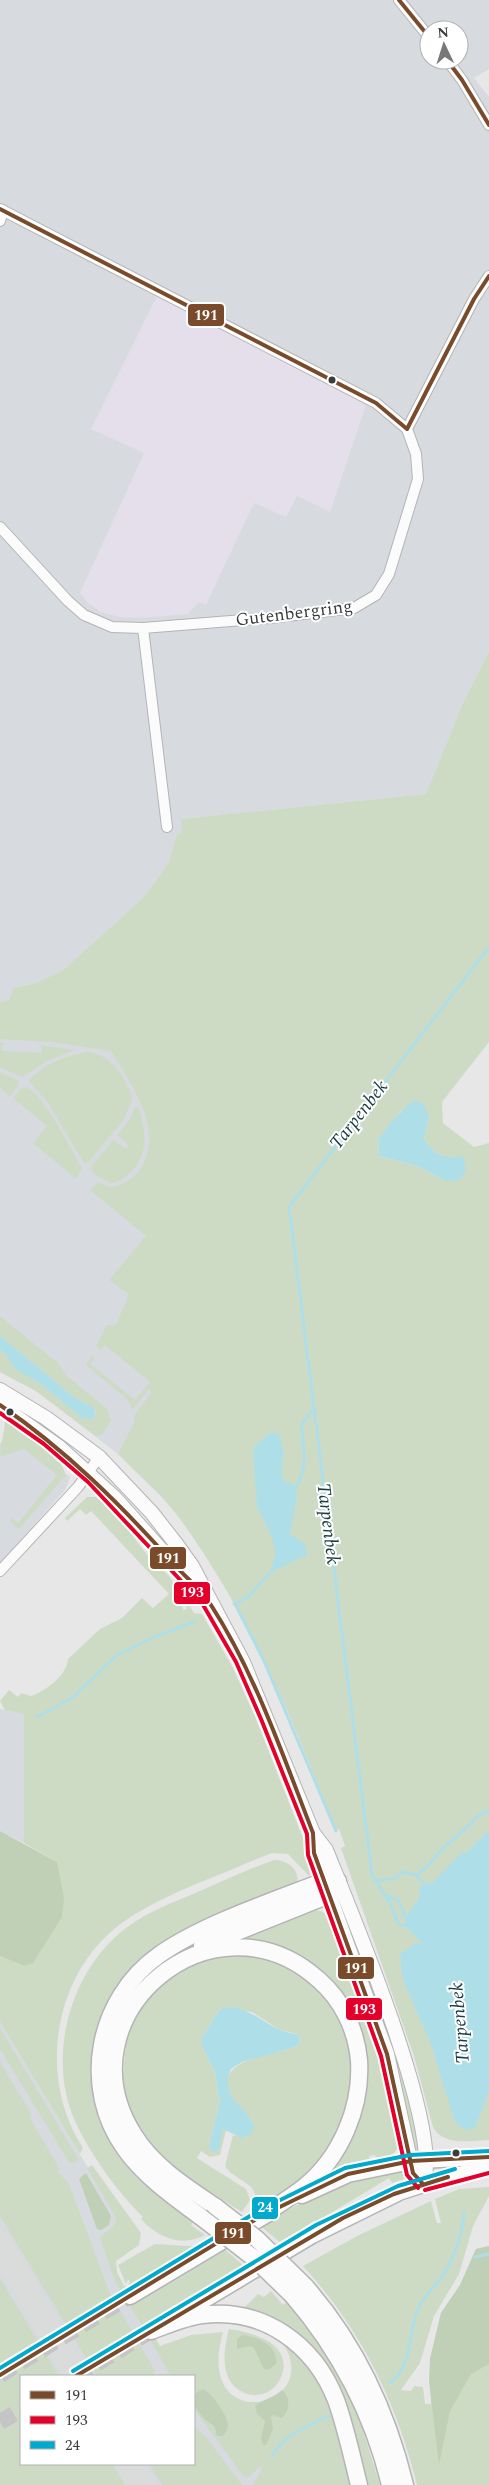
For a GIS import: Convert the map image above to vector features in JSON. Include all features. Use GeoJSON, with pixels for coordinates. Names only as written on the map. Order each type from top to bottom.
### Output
{"type":"FeatureCollection","features":[{"type":"Feature","properties":{"kind":"highway"},"geometry":{"type":"LineString","coordinates":[[330,1886],[217,1940],[174,1964],[148,1985],[127,2017],[116,2052],[116,2086],[125,2119],[144,2150],[173,2177],[258,2239],[299,2291],[341,2333],[370,2384],[387,2421],[405,2485]]}},
{"type":"Feature","properties":{"kind":"highway"},"geometry":{"type":"LineString","coordinates":[[330,1886],[199,1933],[159,1955],[132,1979],[118,1999],[107,2023],[99,2068],[102,2098],[113,2130],[126,2151],[146,2174],[299,2291],[356,2389],[373,2429],[390,2485]]}},
{"type":"Feature","properties":{"kind":"highway"},"geometry":{"type":"LineString","coordinates":[[130,2296],[263,2215],[310,2181],[327,2162],[345,2133],[356,2099],[359,2070],[356,2043],[349,2021],[338,2000],[312,1974],[293,1961],[270,1952],[248,1948],[227,1948],[208,1952],[174,1964]]}},
{"type":"Feature","properties":{"kind":"highway"},"geometry":{"type":"LineString","coordinates":[[263,2215],[348,2174],[419,2160]]}},
{"type":"Feature","properties":{"kind":"highway"},"geometry":{"type":"LineString","coordinates":[[359,2485],[346,2432],[331,2390],[316,2364],[292,2338],[263,2322],[244,2316],[224,2314],[194,2316],[151,2331],[312,2235],[397,2193]]}},
{"type":"Feature","properties":{"kind":"main road"},"geometry":{"type":"LineString","coordinates":[[0,1390],[46,1418],[98,1457],[152,1513],[192,1566],[209,1602],[243,1662],[313,1833],[314,1853],[330,1886],[387,2054],[419,2160],[416,2178],[423,2184]]}},
{"type":"Feature","properties":{"kind":"main road"},"geometry":{"type":"LineString","coordinates":[[0,1405],[59,1447],[88,1473],[143,1528],[209,1602]]}},
{"type":"Feature","properties":{"kind":"main road"},"geometry":{"type":"LineString","coordinates":[[419,2160],[489,2157]]}},
{"type":"Feature","properties":{"kind":"main road"},"geometry":{"type":"LineString","coordinates":[[397,2193],[423,2184],[489,2167]]}},
{"type":"Feature","properties":{"kind":"street"},"geometry":{"type":"LineString","coordinates":[[399,0],[419,25]]}},
{"type":"Feature","properties":{"kind":"street"},"geometry":{"type":"LineString","coordinates":[[454,70],[489,125]]}},
{"type":"Feature","properties":{"kind":"street"},"geometry":{"type":"LineString","coordinates":[[0,221],[2,209],[376,403],[408,429],[474,300],[489,276]]}},
{"type":"Feature","properties":{"kind":"street","name":"Gutenbergring"},"geometry":{"type":"LineString","coordinates":[[0,528],[62,596],[84,615],[112,627],[143,628],[270,618],[354,608],[376,595],[389,574],[418,479],[416,454],[408,429]]}},
{"type":"Feature","properties":{"kind":"street"},"geometry":{"type":"LineString","coordinates":[[143,628],[167,826]]}},
{"type":"Feature","properties":{"kind":"street"},"geometry":{"type":"LineString","coordinates":[[0,1570],[78,1487],[98,1457]]}},
{"type":"Feature","properties":{"kind":"shaded area"},"geometry":{"type":"Polygon","coordinates":[[[0,0],[489,0],[489,69],[474,78],[489,97],[489,652],[462,705],[426,794],[182,819],[182,833],[177,834],[168,864],[143,898],[63,970],[36,983],[13,988],[9,1000],[0,1002],[0,0]]]}},
{"type":"Feature","properties":{"kind":"shaded area"},"geometry":{"type":"Polygon","coordinates":[[[158,294],[366,405],[330,512],[297,496],[286,517],[254,503],[206,605],[199,602],[188,614],[139,618],[120,617],[100,612],[87,602],[80,593],[144,453],[91,429],[158,294]]]}},
{"type":"Feature","properties":{"kind":"shaded area"},"geometry":{"type":"Polygon","coordinates":[[[0,1030],[107,1041],[150,1096],[164,1387],[152,1410],[118,1454],[36,1391],[0,1372],[0,1030]]]}},
{"type":"Feature","properties":{"kind":"shaded area"},"geometry":{"type":"Polygon","coordinates":[[[2,1441],[25,1442],[70,1477],[65,1490],[0,1563],[0,1443],[2,1441]]]}},
{"type":"Feature","properties":{"kind":"shaded area"},"geometry":{"type":"Polygon","coordinates":[[[0,1709],[24,1713],[24,1843],[0,1831],[0,1709]]]}},
{"type":"Feature","properties":{"kind":"shaded area"},"geometry":{"type":"Polygon","coordinates":[[[0,2022],[122,2224],[103,2236],[117,2281],[142,2328],[171,2375],[20,2375],[20,2465],[195,2465],[195,2376],[205,2374],[272,2485],[0,2485],[0,2022]]]}},
{"type":"Feature","properties":{"kind":"green space"},"geometry":{"type":"Polygon","coordinates":[[[489,652],[489,1042],[442,1102],[443,1123],[474,1147],[489,1143],[489,2140],[458,2141],[443,2137],[433,2127],[414,2056],[341,1848],[345,1846],[339,1829],[335,1830],[286,1709],[249,1630],[205,1555],[180,1519],[158,1493],[118,1454],[134,1423],[134,1416],[152,1392],[149,1389],[133,1409],[126,1398],[86,1365],[92,1356],[94,1358],[90,1364],[135,1400],[150,1382],[105,1345],[101,1350],[96,1346],[107,1325],[116,1325],[129,1294],[109,1280],[146,1236],[90,1190],[98,1182],[110,1187],[121,1185],[139,1171],[147,1155],[149,1140],[148,1124],[143,1109],[111,1051],[53,1042],[0,1039],[0,1002],[9,1000],[13,988],[36,983],[63,970],[143,898],[168,864],[177,834],[182,833],[181,819],[426,794],[462,705],[489,652]],[[401,1111],[378,1140],[379,1156],[418,1166],[443,1180],[446,1158],[433,1151],[424,1140],[429,1116],[401,1111]]]}},
{"type":"Feature","properties":{"kind":"green space"},"geometry":{"type":"Polygon","coordinates":[[[0,1043],[7,1043],[2,1045],[2,1051],[42,1053],[42,1047],[38,1045],[74,1050],[49,1060],[22,1077],[0,1067],[0,1043]]]}},
{"type":"Feature","properties":{"kind":"green space"},"geometry":{"type":"Polygon","coordinates":[[[87,1052],[103,1057],[116,1068],[122,1075],[132,1099],[124,1119],[87,1164],[84,1163],[48,1103],[29,1081],[40,1070],[55,1062],[87,1052]]]}},
{"type":"Feature","properties":{"kind":"green space"},"geometry":{"type":"Polygon","coordinates":[[[0,1072],[19,1081],[18,1086],[10,1096],[0,1088],[0,1072]]]}},
{"type":"Feature","properties":{"kind":"green space"},"geometry":{"type":"Polygon","coordinates":[[[26,1087],[41,1100],[49,1111],[82,1168],[76,1179],[33,1143],[47,1126],[13,1098],[21,1089],[26,1087]]]}},
{"type":"Feature","properties":{"kind":"green space"},"geometry":{"type":"Polygon","coordinates":[[[135,1107],[139,1108],[143,1125],[144,1142],[141,1158],[128,1175],[110,1183],[93,1173],[91,1167],[113,1140],[126,1149],[129,1146],[117,1135],[130,1119],[135,1107]]]}},
{"type":"Feature","properties":{"kind":"green space"},"geometry":{"type":"Polygon","coordinates":[[[0,1316],[58,1363],[67,1376],[106,1408],[111,1420],[103,1434],[96,1436],[36,1391],[0,1372],[0,1350],[6,1354],[15,1369],[41,1384],[82,1418],[95,1417],[96,1411],[75,1398],[0,1336],[0,1316]]]}},
{"type":"Feature","properties":{"kind":"green space"},"geometry":{"type":"Polygon","coordinates":[[[5,1419],[56,1454],[53,1458],[61,1464],[66,1475],[19,1529],[10,1521],[13,1518],[18,1523],[57,1475],[24,1449],[0,1457],[5,1419]]]}},
{"type":"Feature","properties":{"kind":"green space"},"geometry":{"type":"Polygon","coordinates":[[[87,1497],[96,1497],[116,1514],[148,1556],[169,1576],[180,1594],[183,1610],[187,1609],[177,1582],[179,1581],[192,1600],[190,1607],[194,1613],[202,1614],[233,1668],[256,1719],[310,1856],[312,1867],[309,1876],[288,1854],[272,1853],[154,1903],[122,1923],[99,1944],[80,1969],[67,1998],[59,2028],[57,2059],[60,2090],[69,2120],[83,2148],[80,2154],[0,2022],[0,1956],[24,1966],[57,1862],[24,1843],[24,1714],[5,1710],[0,1701],[9,1690],[18,1697],[21,1693],[31,1696],[43,1690],[55,1682],[64,1671],[68,1659],[100,1629],[122,1618],[142,1598],[153,1608],[169,1594],[91,1511],[86,1515],[80,1509],[67,1521],[65,1518],[87,1497]]]}},
{"type":"Feature","properties":{"kind":"green space"},"geometry":{"type":"Polygon","coordinates":[[[0,1831],[57,1862],[64,1898],[62,1917],[33,1963],[24,1966],[0,1956],[0,1831]]]}},
{"type":"Feature","properties":{"kind":"green space"},"geometry":{"type":"Polygon","coordinates":[[[274,1860],[279,1860],[292,1866],[296,1874],[297,1883],[168,1941],[142,1960],[121,1982],[106,2007],[95,2034],[91,2063],[92,2092],[100,2122],[115,2150],[141,2180],[193,2222],[191,2225],[205,2235],[187,2241],[170,2239],[154,2231],[141,2219],[143,2217],[123,2195],[93,2154],[72,2114],[65,2089],[63,2064],[64,2038],[70,2012],[79,1988],[91,1965],[107,1945],[126,1928],[162,1907],[274,1860]]]}},
{"type":"Feature","properties":{"kind":"green space"},"geometry":{"type":"Polygon","coordinates":[[[338,1901],[341,1901],[402,2065],[421,2152],[416,2154],[396,2066],[338,1901]]]}},
{"type":"Feature","properties":{"kind":"green space"},"geometry":{"type":"Polygon","coordinates":[[[313,1909],[323,1912],[332,1922],[377,2040],[401,2143],[391,2157],[377,2161],[375,2155],[369,2156],[370,2162],[337,2172],[333,2165],[363,2091],[335,1989],[229,1941],[313,1909]]]}},
{"type":"Feature","properties":{"kind":"green space"},"geometry":{"type":"Polygon","coordinates":[[[232,1953],[264,1956],[309,1977],[341,2015],[353,2060],[348,2111],[324,2158],[289,2191],[251,2215],[255,2204],[253,2190],[225,2166],[233,2135],[235,2136],[252,2121],[234,2101],[228,2087],[229,2076],[235,2067],[246,2061],[296,2047],[300,2042],[298,2034],[280,2030],[252,2012],[222,2008],[202,2038],[202,2046],[215,2072],[220,2102],[209,2146],[223,2129],[226,2130],[220,2155],[210,2157],[201,2151],[197,2158],[246,2189],[250,2200],[242,2212],[186,2177],[156,2150],[133,2117],[124,2088],[123,2076],[126,2045],[131,2028],[148,1997],[159,1986],[192,1964],[232,1953]]]}},
{"type":"Feature","properties":{"kind":"green space"},"geometry":{"type":"Polygon","coordinates":[[[0,2028],[79,2160],[74,2163],[69,2162],[0,2049],[0,2028]]]}},
{"type":"Feature","properties":{"kind":"green space"},"geometry":{"type":"Polygon","coordinates":[[[0,2062],[30,2112],[31,2120],[58,2166],[58,2172],[69,2184],[109,2291],[155,2371],[153,2375],[96,2375],[0,2216],[0,2062]]]}},
{"type":"Feature","properties":{"kind":"green space"},"geometry":{"type":"Polygon","coordinates":[[[92,2165],[141,2233],[139,2245],[116,2261],[117,2272],[124,2286],[128,2286],[130,2281],[128,2279],[126,2284],[118,2265],[155,2244],[223,2248],[244,2266],[148,2325],[160,2346],[191,2335],[223,2332],[219,2366],[226,2388],[240,2400],[258,2402],[275,2396],[288,2383],[291,2365],[282,2342],[288,2344],[310,2368],[323,2390],[354,2485],[253,2485],[262,2469],[260,2466],[249,2477],[244,2477],[195,2410],[195,2407],[204,2419],[214,2426],[215,2432],[223,2436],[196,2391],[195,2392],[195,2375],[170,2375],[115,2281],[100,2238],[113,2227],[115,2216],[87,2168],[92,2165]]]}},
{"type":"Feature","properties":{"kind":"green space"},"geometry":{"type":"Polygon","coordinates":[[[403,2168],[407,2172],[404,2179],[392,2183],[389,2178],[281,2243],[260,2226],[315,2195],[365,2175],[403,2168]]]}},
{"type":"Feature","properties":{"kind":"green space"},"geometry":{"type":"Polygon","coordinates":[[[86,2173],[111,2216],[109,2225],[101,2230],[97,2229],[79,2179],[86,2173]]]}},
{"type":"Feature","properties":{"kind":"green space"},"geometry":{"type":"Polygon","coordinates":[[[489,2187],[489,2196],[473,2226],[459,2274],[434,2316],[420,2363],[401,2390],[411,2391],[414,2386],[423,2387],[425,2404],[431,2404],[430,2359],[441,2313],[460,2285],[476,2249],[489,2246],[489,2485],[417,2485],[399,2425],[374,2368],[342,2315],[303,2266],[357,2236],[431,2201],[437,2223],[441,2223],[435,2199],[459,2189],[489,2187]]]}},
{"type":"Feature","properties":{"kind":"green space"},"geometry":{"type":"Polygon","coordinates":[[[489,2246],[489,2364],[471,2374],[450,2411],[439,2465],[429,2381],[430,2359],[441,2313],[460,2285],[476,2249],[489,2246]]]}},
{"type":"Feature","properties":{"kind":"green space"},"geometry":{"type":"Polygon","coordinates":[[[0,2278],[58,2375],[20,2375],[20,2465],[113,2465],[125,2485],[0,2485],[0,2278]]]}},
{"type":"Feature","properties":{"kind":"green space"},"geometry":{"type":"Polygon","coordinates":[[[271,2291],[283,2305],[286,2302],[291,2304],[334,2362],[361,2424],[380,2485],[364,2485],[335,2384],[242,2310],[258,2294],[264,2297],[271,2291]]]}},
{"type":"Feature","properties":{"kind":"green space"},"geometry":{"type":"Polygon","coordinates":[[[229,2329],[248,2333],[266,2340],[280,2353],[283,2361],[283,2371],[278,2382],[271,2390],[262,2394],[252,2395],[245,2393],[231,2382],[225,2365],[225,2346],[229,2329]]]}},
{"type":"Feature","properties":{"kind":"green space"},"geometry":{"type":"Polygon","coordinates":[[[243,2335],[261,2340],[271,2347],[276,2358],[276,2364],[268,2370],[264,2369],[254,2348],[250,2346],[237,2349],[237,2339],[243,2335]]]}},
{"type":"Feature","properties":{"kind":"green space"},"geometry":{"type":"Polygon","coordinates":[[[203,2389],[222,2410],[228,2427],[223,2436],[217,2436],[214,2426],[204,2419],[195,2407],[195,2393],[203,2389]]]}},
{"type":"Feature","properties":{"kind":"green space"},"geometry":{"type":"Polygon","coordinates":[[[282,2390],[288,2400],[287,2412],[282,2418],[273,2415],[271,2417],[273,2429],[266,2445],[263,2445],[261,2438],[265,2421],[257,2414],[255,2406],[282,2390]]]}},
{"type":"Feature","properties":{"kind":"green space"},"geometry":{"type":"Polygon","coordinates":[[[195,2427],[206,2437],[242,2485],[162,2485],[150,2465],[195,2465],[195,2427]]]}},
{"type":"Feature","properties":{"kind":"water"},"geometry":{"type":"Polygon","coordinates":[[[412,1101],[422,1102],[429,1116],[424,1140],[441,1155],[450,1157],[463,1156],[466,1171],[459,1181],[443,1180],[418,1166],[379,1156],[378,1140],[390,1123],[412,1101]]]}},
{"type":"Feature","properties":{"kind":"water"},"geometry":{"type":"Polygon","coordinates":[[[0,1336],[75,1398],[94,1408],[95,1417],[92,1419],[82,1418],[41,1384],[15,1369],[6,1354],[0,1350],[0,1336]]]}},
{"type":"Feature","properties":{"kind":"water"},"geometry":{"type":"Polygon","coordinates":[[[270,1433],[279,1434],[284,1453],[283,1480],[296,1486],[297,1496],[290,1534],[306,1545],[307,1556],[297,1559],[269,1574],[276,1553],[270,1533],[257,1507],[253,1448],[270,1433]]]}},
{"type":"Feature","properties":{"kind":"water"},"geometry":{"type":"Polygon","coordinates":[[[489,1830],[489,2091],[475,2128],[468,2130],[458,2126],[453,2117],[432,2047],[402,1977],[400,1953],[410,1948],[413,1944],[422,1943],[405,1926],[405,1918],[420,1897],[419,1888],[425,1884],[432,1883],[461,1853],[466,1853],[489,1830]]]}},
{"type":"Feature","properties":{"kind":"water"},"geometry":{"type":"Polygon","coordinates":[[[232,2007],[250,2013],[280,2030],[298,2034],[300,2042],[296,2047],[242,2062],[231,2069],[228,2088],[254,2127],[251,2134],[242,2138],[223,2129],[219,2149],[215,2152],[209,2146],[220,2102],[215,2072],[202,2046],[202,2038],[217,2013],[222,2008],[232,2007]]]}},
{"type":"Feature","properties":{"kind":"waterway","name":"Tarpenbek"},"geometry":{"type":"LineString","coordinates":[[408,1926],[399,1925],[372,1874],[289,1207],[489,947]]}},
{"type":"Feature","properties":{"kind":"waterway"},"geometry":{"type":"LineString","coordinates":[[296,1486],[304,1463],[302,1424],[312,1411]]}},
{"type":"Feature","properties":{"kind":"waterway"},"geometry":{"type":"LineString","coordinates":[[234,1604],[247,1598],[269,1574]]}},
{"type":"Feature","properties":{"kind":"waterway"},"geometry":{"type":"LineString","coordinates":[[235,1604],[264,1661],[336,1831]]}},
{"type":"Feature","properties":{"kind":"waterway"},"geometry":{"type":"LineString","coordinates":[[37,1717],[72,1698],[117,1655],[154,1637],[194,1622]]}},
{"type":"Feature","properties":{"kind":"waterway"},"geometry":{"type":"LineString","coordinates":[[426,1888],[425,1884],[416,1875],[429,1865],[442,1849],[473,1822],[476,1817],[489,1810]]}},
{"type":"Feature","properties":{"kind":"waterway"},"geometry":{"type":"LineString","coordinates":[[375,1881],[396,1878],[402,1872],[416,1875]]}},
{"type":"Feature","properties":{"kind":"waterway"},"geometry":{"type":"LineString","coordinates":[[385,1895],[399,1901],[406,1920]]}},
{"type":"Feature","properties":{"kind":"waterway","name":"Tarpenbek"},"geometry":{"type":"LineString","coordinates":[[390,2383],[398,2375],[407,2358],[418,2309],[446,2271],[453,2255],[464,2213]]}},
{"type":"Feature","properties":{"kind":"waterway"},"geometry":{"type":"LineString","coordinates":[[475,2257],[489,2254]]}},
{"type":"Feature","properties":{"kind":"waterway","name":"Tarpenbek"},"geometry":{"type":"LineString","coordinates":[[272,2456],[277,2448],[290,2436],[329,2416]]}},
{"type":"Feature","properties":{"kind":"taxiway"},"geometry":{"type":"LineString","coordinates":[[0,2244],[76,2375]]}},
{"type":"Feature","properties":{"kind":"taxiway"},"geometry":{"type":"LineString","coordinates":[[130,2465],[142,2485]]}},
{"type":"Feature","properties":{"kind":"tunnel"},"geometry":{"type":"LineString","coordinates":[[0,2375],[130,2296]]}},
{"type":"Feature","properties":{"kind":"tunnel"},"geometry":{"type":"LineString","coordinates":[[78,2375],[151,2331]]}},
{"type":"Feature","properties":{"kind":"tunnel"},"geometry":{"type":"LineString","coordinates":[[0,2422],[20,2411]]}},
{"type":"Feature","properties":{"kind":"transit line","name":"191"},"geometry":{"type":"LineString","coordinates":[[399,0],[419,25]]}},
{"type":"Feature","properties":{"kind":"transit line","name":"191"},"geometry":{"type":"LineString","coordinates":[[454,70],[489,125]]}},
{"type":"Feature","properties":{"kind":"transit line","name":"191"},"geometry":{"type":"LineString","coordinates":[[0,209],[376,403],[407,429]]}},
{"type":"Feature","properties":{"kind":"transit line","name":"191"},"geometry":{"type":"LineString","coordinates":[[407,429],[474,299],[489,276]]}},
{"type":"Feature","properties":{"kind":"transit line","name":"191"},"geometry":{"type":"LineString","coordinates":[[0,1405],[70,1459],[133,1520],[203,1594],[242,1659],[268,1716],[313,1833],[314,1853],[387,2054],[413,2173],[423,2184]]}},
{"type":"Feature","properties":{"kind":"transit line","name":"193"},"geometry":{"type":"LineString","coordinates":[[0,1413],[44,1444],[88,1482],[202,1603],[236,1662],[307,1834],[308,1855],[381,2056],[407,2175],[418,2188]]}},
{"type":"Feature","properties":{"kind":"transit line","name":"24"},"geometry":{"type":"LineString","coordinates":[[0,2368],[260,2210],[345,2168],[410,2155],[489,2151]]}},
{"type":"Feature","properties":{"kind":"transit line","name":"191"},"geometry":{"type":"LineString","coordinates":[[0,2375],[263,2215],[348,2174],[411,2161],[489,2157]]}},
{"type":"Feature","properties":{"kind":"transit line","name":"24"},"geometry":{"type":"LineString","coordinates":[[73,2371],[316,2225],[398,2186],[455,2169]]}},
{"type":"Feature","properties":{"kind":"transit line","name":"193"},"geometry":{"type":"LineString","coordinates":[[425,2190],[489,2173]]}},
{"type":"Feature","properties":{"kind":"transit line","name":"191"},"geometry":{"type":"LineString","coordinates":[[78,2375],[343,2218],[394,2194],[448,2177]]}}]}
